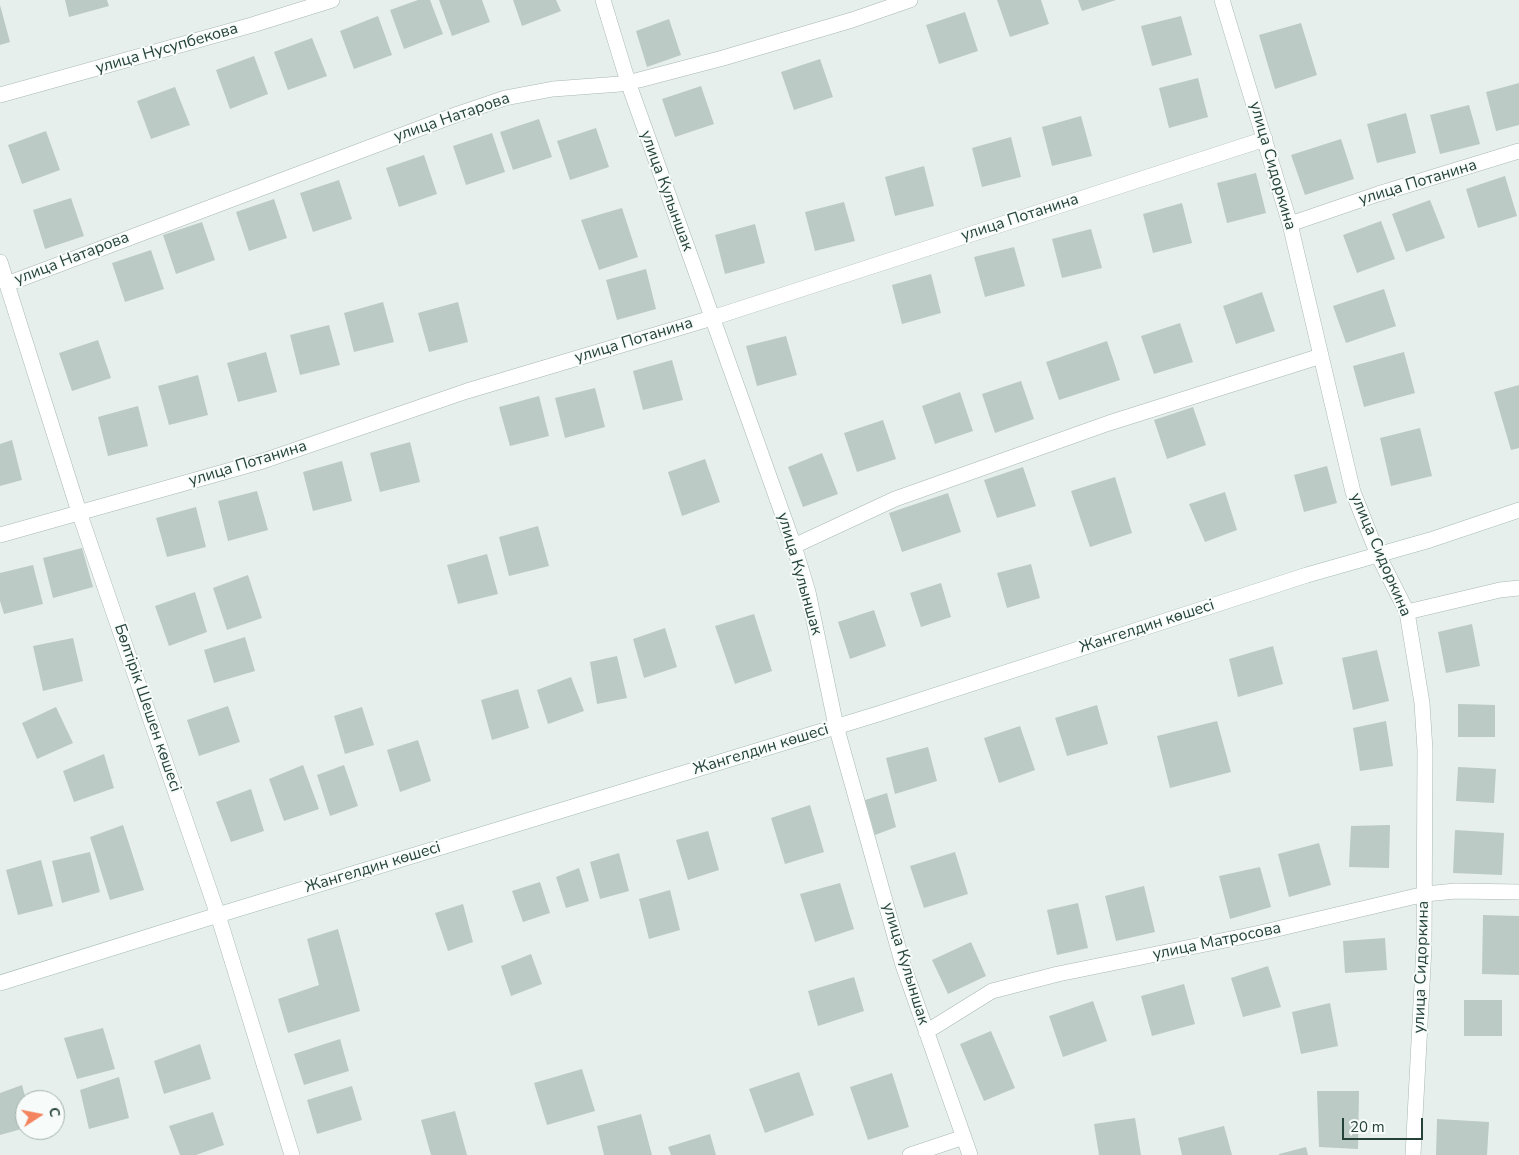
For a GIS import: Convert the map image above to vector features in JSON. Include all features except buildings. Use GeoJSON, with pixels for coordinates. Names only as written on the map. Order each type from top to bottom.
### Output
{"type":"FeatureCollection","features":[{"type":"Feature","properties":{"kind":"street","name":"улица Нусупбекова"},"geometry":{"type":"LineString","coordinates":[[0,95],[252,25],[332,0]]}},
{"type":"Feature","properties":{"kind":"street","name":"улица Кулыншак"},"geometry":{"type":"LineString","coordinates":[[603,0],[628,82],[794,546],[808,592],[836,726],[903,964],[970,1155]]}},
{"type":"Feature","properties":{"kind":"street","name":"улица Натарова"},"geometry":{"type":"LineString","coordinates":[[7,284],[505,98],[553,89],[628,82],[723,58],[852,20],[910,0]]}},
{"type":"Feature","properties":{"kind":"street","name":"улица Сидоркина"},"geometry":{"type":"LineString","coordinates":[[1222,0],[1290,224],[1353,492],[1378,555],[1407,612],[1422,702],[1425,750],[1424,947],[1413,1155]]}},
{"type":"Feature","properties":{"kind":"street","name":"улица Потанина"},"geometry":{"type":"LineString","coordinates":[[0,535],[263,462],[467,391],[712,318],[1265,139]]}},
{"type":"Feature","properties":{"kind":"street","name":"улица Потанина"},"geometry":{"type":"LineString","coordinates":[[1290,224],[1378,194],[1519,152]]}},
{"type":"Feature","properties":{"kind":"street","name":"Бөлтірік Шешен көшесі"},"geometry":{"type":"LineString","coordinates":[[0,262],[79,512],[218,915],[292,1155]]}},
{"type":"Feature","properties":{"kind":"street"},"geometry":{"type":"LineString","coordinates":[[794,546],[895,499],[1109,423],[1321,356]]}},
{"type":"Feature","properties":{"kind":"street","name":"Жангелдин көшесі"},"geometry":{"type":"LineString","coordinates":[[0,983],[836,726],[1308,575],[1430,540],[1519,510]]}},
{"type":"Feature","properties":{"kind":"street"},"geometry":{"type":"LineString","coordinates":[[1407,612],[1500,590],[1519,588]]}},
{"type":"Feature","properties":{"kind":"street","name":"улица Матросова"},"geometry":{"type":"LineString","coordinates":[[926,1032],[992,991],[1058,974],[1260,933],[1425,894],[1456,891],[1519,892]]}},
{"type":"Feature","properties":{"kind":"street"},"geometry":{"type":"LineString","coordinates":[[910,1155],[964,1137]]}}]}
